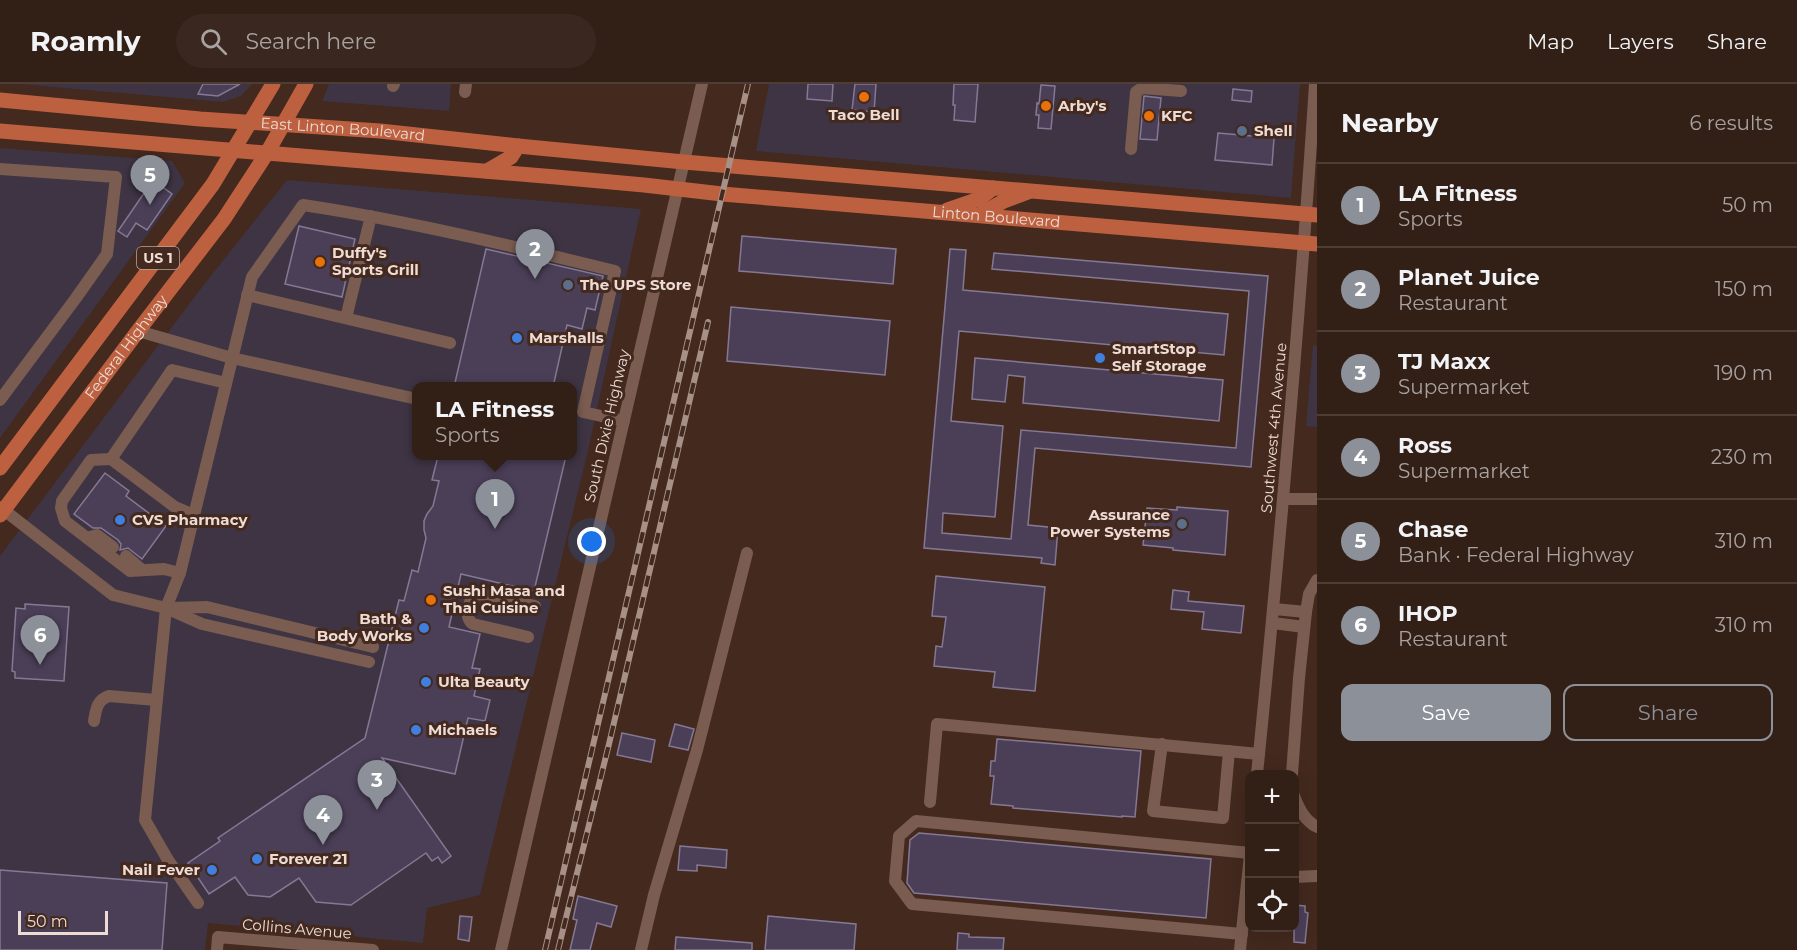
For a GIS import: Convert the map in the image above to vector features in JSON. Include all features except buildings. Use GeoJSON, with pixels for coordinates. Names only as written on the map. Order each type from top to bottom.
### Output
{"type":"FeatureCollection","features":[{"type":"Feature","properties":{"kind":"main road","name":"Federal Highway"},"geometry":{"type":"LineString","coordinates":[[0,468],[213,184],[273,84]]}},
{"type":"Feature","properties":{"kind":"main road","name":"Federal Highway"},"geometry":{"type":"LineString","coordinates":[[1,507],[224,219],[267,153],[306,84]]}},
{"type":"Feature","properties":{"kind":"main road","name":"East Linton Boulevard"},"geometry":{"type":"LineString","coordinates":[[0,100],[200,119],[380,131],[684,162]]}},
{"type":"Feature","properties":{"kind":"main road","name":"East Linton Boulevard"},"geometry":{"type":"LineString","coordinates":[[0,130],[677,189]]}},
{"type":"Feature","properties":{"kind":"main road"},"geometry":{"type":"LineString","coordinates":[[487,171],[511,157],[518,146]]}},
{"type":"Feature","properties":{"kind":"main road","name":"Linton Boulevard"},"geometry":{"type":"LineString","coordinates":[[684,162],[1312,214]]}},
{"type":"Feature","properties":{"kind":"main road"},"geometry":{"type":"LineString","coordinates":[[941,212],[979,199],[993,188]]}},
{"type":"Feature","properties":{"kind":"main road","name":"Linton Boulevard"},"geometry":{"type":"LineString","coordinates":[[677,189],[1311,244]]}},
{"type":"Feature","properties":{"kind":"main road"},"geometry":{"type":"LineString","coordinates":[[979,215],[1004,201],[1030,191]]}},
{"type":"Feature","properties":{"kind":"street","name":"South Dixie Highway"},"geometry":{"type":"LineString","coordinates":[[501,950],[702,84]]}},
{"type":"Feature","properties":{"kind":"street","name":"Southwest 4th Avenue"},"geometry":{"type":"LineString","coordinates":[[1257,770],[1283,499],[1311,244],[1315,84]]}},
{"type":"Feature","properties":{"kind":"street"},"geometry":{"type":"LineString","coordinates":[[1131,149],[1136,92],[1142,88],[1181,91]]}},
{"type":"Feature","properties":{"kind":"street"},"geometry":{"type":"LineString","coordinates":[[0,169],[116,177],[107,254],[0,400]]}},
{"type":"Feature","properties":{"kind":"street"},"geometry":{"type":"LineString","coordinates":[[198,903],[168,860],[145,820],[166,608],[180,573],[252,277],[303,205],[478,237],[615,271],[583,412],[624,421]]}},
{"type":"Feature","properties":{"kind":"street"},"geometry":{"type":"LineString","coordinates":[[346,318],[371,216]]}},
{"type":"Feature","properties":{"kind":"street"},"geometry":{"type":"LineString","coordinates":[[247,295],[450,343]]}},
{"type":"Feature","properties":{"kind":"street"},"geometry":{"type":"LineString","coordinates":[[138,331],[232,358],[412,398]]}},
{"type":"Feature","properties":{"kind":"street"},"geometry":{"type":"LineString","coordinates":[[111,459],[172,370],[226,383]]}},
{"type":"Feature","properties":{"kind":"street"},"geometry":{"type":"LineString","coordinates":[[180,573],[164,569],[130,571],[65,521],[61,508],[62,501],[91,460],[111,459],[175,507],[194,514]]}},
{"type":"Feature","properties":{"kind":"street"},"geometry":{"type":"LineString","coordinates":[[1283,499],[1317,499]]}},
{"type":"Feature","properties":{"kind":"street"},"geometry":{"type":"LineString","coordinates":[[1,507],[113,595],[166,608],[202,624],[369,662]]}},
{"type":"Feature","properties":{"kind":"street"},"geometry":{"type":"LineString","coordinates":[[87,538],[97,535],[113,547]]}},
{"type":"Feature","properties":{"kind":"street"},"geometry":{"type":"LineString","coordinates":[[641,950],[654,895],[697,750],[747,553]]}},
{"type":"Feature","properties":{"kind":"street"},"geometry":{"type":"LineString","coordinates":[[126,556],[142,570]]}},
{"type":"Feature","properties":{"kind":"street"},"geometry":{"type":"LineString","coordinates":[[1292,770],[1306,612],[1309,594],[1317,580]]}},
{"type":"Feature","properties":{"kind":"street"},"geometry":{"type":"LineString","coordinates":[[528,637],[473,624],[467,616],[474,595],[482,594],[535,606]]}},
{"type":"Feature","properties":{"kind":"street"},"geometry":{"type":"LineString","coordinates":[[166,608],[207,607],[373,647]]}},
{"type":"Feature","properties":{"kind":"street"},"geometry":{"type":"LineString","coordinates":[[1274,609],[1306,612]]}},
{"type":"Feature","properties":{"kind":"street"},"geometry":{"type":"LineString","coordinates":[[1273,623],[1305,627]]}},
{"type":"Feature","properties":{"kind":"street"},"geometry":{"type":"LineString","coordinates":[[94,721],[97,704],[110,696],[156,700]]}},
{"type":"Feature","properties":{"kind":"street"},"geometry":{"type":"LineString","coordinates":[[930,802],[937,724],[1259,754]]}},
{"type":"Feature","properties":{"kind":"street"},"geometry":{"type":"LineString","coordinates":[[1162,744],[1153,811],[1165,813],[1222,818],[1229,751]]}},
{"type":"Feature","properties":{"kind":"street"},"geometry":{"type":"LineString","coordinates":[[1299,810],[1311,824],[1317,827]]}},
{"type":"Feature","properties":{"kind":"street"},"geometry":{"type":"LineString","coordinates":[[1242,934],[912,904],[895,881],[899,836],[916,821],[1245,854]]}},
{"type":"Feature","properties":{"kind":"street"},"geometry":{"type":"LineString","coordinates":[[1299,877],[1317,876]]}},
{"type":"Feature","properties":{"kind":"street"},"geometry":{"type":"LineString","coordinates":[[1240,950],[1248,878]]}},
{"type":"Feature","properties":{"kind":"street","name":"Collins Avenue"},"geometry":{"type":"LineString","coordinates":[[218,944],[373,950]]}},
{"type":"Feature","properties":{"kind":"shaded area"},"geometry":{"type":"Polygon","coordinates":[[[20,84],[252,84],[241,96],[223,102],[20,84]]]}},
{"type":"Feature","properties":{"kind":"shaded area"},"geometry":{"type":"Polygon","coordinates":[[[329,84],[451,84],[449,111],[322,101],[329,84]]]}},
{"type":"Feature","properties":{"kind":"shaded area"},"geometry":{"type":"Polygon","coordinates":[[[769,84],[1300,84],[1291,198],[756,151],[769,84]]]}},
{"type":"Feature","properties":{"kind":"shaded area"},"geometry":{"type":"Polygon","coordinates":[[[0,148],[172,161],[185,183],[0,438],[0,148]]]}},
{"type":"Feature","properties":{"kind":"shaded area"},"geometry":{"type":"Polygon","coordinates":[[[287,180],[641,209],[589,446],[480,895],[427,908],[423,943],[208,923],[205,950],[0,950],[0,556],[202,287],[287,180]]]}},
{"type":"Feature","properties":{"kind":"shaded area"},"geometry":{"type":"Polygon","coordinates":[[[1313,345],[1317,346],[1317,427],[1306,426],[1313,345]]]}},
{"type":"Feature","properties":{"kind":"railway"},"geometry":{"type":"LineString","coordinates":[[545,950],[748,84]]}},
{"type":"Feature","properties":{"kind":"railway"},"geometry":{"type":"LineString","coordinates":[[558,950],[708,322]]}},
{"type":"Feature","properties":{"kind":"place","name":"Taco Bell"},"geometry":{"type":"Point","coordinates":[864,97]}},
{"type":"Feature","properties":{"kind":"place","name":"Arby's"},"geometry":{"type":"Point","coordinates":[1046,106]}},
{"type":"Feature","properties":{"kind":"place","name":"KFC"},"geometry":{"type":"Point","coordinates":[1149,116]}},
{"type":"Feature","properties":{"kind":"place","name":"Shell"},"geometry":{"type":"Point","coordinates":[1242,131]}},
{"type":"Feature","properties":{"kind":"place","name":"Chase"},"geometry":{"type":"Point","coordinates":[150,205]}},
{"type":"Feature","properties":{"kind":"place","name":"Duffy's Sports Grill"},"geometry":{"type":"Point","coordinates":[320,262]}},
{"type":"Feature","properties":{"kind":"place","name":"Planet Juice"},"geometry":{"type":"Point","coordinates":[535,279]}},
{"type":"Feature","properties":{"kind":"place","name":"The UPS Store"},"geometry":{"type":"Point","coordinates":[568,285]}},
{"type":"Feature","properties":{"kind":"place","name":"Marshalls"},"geometry":{"type":"Point","coordinates":[517,338]}},
{"type":"Feature","properties":{"kind":"place","name":"SmartStop Self Storage"},"geometry":{"type":"Point","coordinates":[1100,358]}},
{"type":"Feature","properties":{"kind":"place","name":"CVS Pharmacy"},"geometry":{"type":"Point","coordinates":[120,520]}},
{"type":"Feature","properties":{"kind":"place","name":"Assurance Power Systems"},"geometry":{"type":"Point","coordinates":[1182,524]}},
{"type":"Feature","properties":{"kind":"place","name":"LA Fitness"},"geometry":{"type":"Point","coordinates":[495,529]}},
{"type":"Feature","properties":{"kind":"place","name":"Sushi Masa and Thai Cuisine"},"geometry":{"type":"Point","coordinates":[431,600]}},
{"type":"Feature","properties":{"kind":"place","name":"Bath & Body Works"},"geometry":{"type":"Point","coordinates":[424,628]}},
{"type":"Feature","properties":{"kind":"place","name":"IHOP"},"geometry":{"type":"Point","coordinates":[40,665]}},
{"type":"Feature","properties":{"kind":"place","name":"Ulta Beauty"},"geometry":{"type":"Point","coordinates":[426,682]}},
{"type":"Feature","properties":{"kind":"place","name":"Michaels"},"geometry":{"type":"Point","coordinates":[416,730]}},
{"type":"Feature","properties":{"kind":"place","name":"TJ Maxx"},"geometry":{"type":"Point","coordinates":[377,810]}},
{"type":"Feature","properties":{"kind":"place","name":"Ross"},"geometry":{"type":"Point","coordinates":[323,845]}},
{"type":"Feature","properties":{"kind":"place","name":"Forever 21"},"geometry":{"type":"Point","coordinates":[257,859]}},
{"type":"Feature","properties":{"kind":"place","name":"Nail Fever"},"geometry":{"type":"Point","coordinates":[212,870]}}]}
